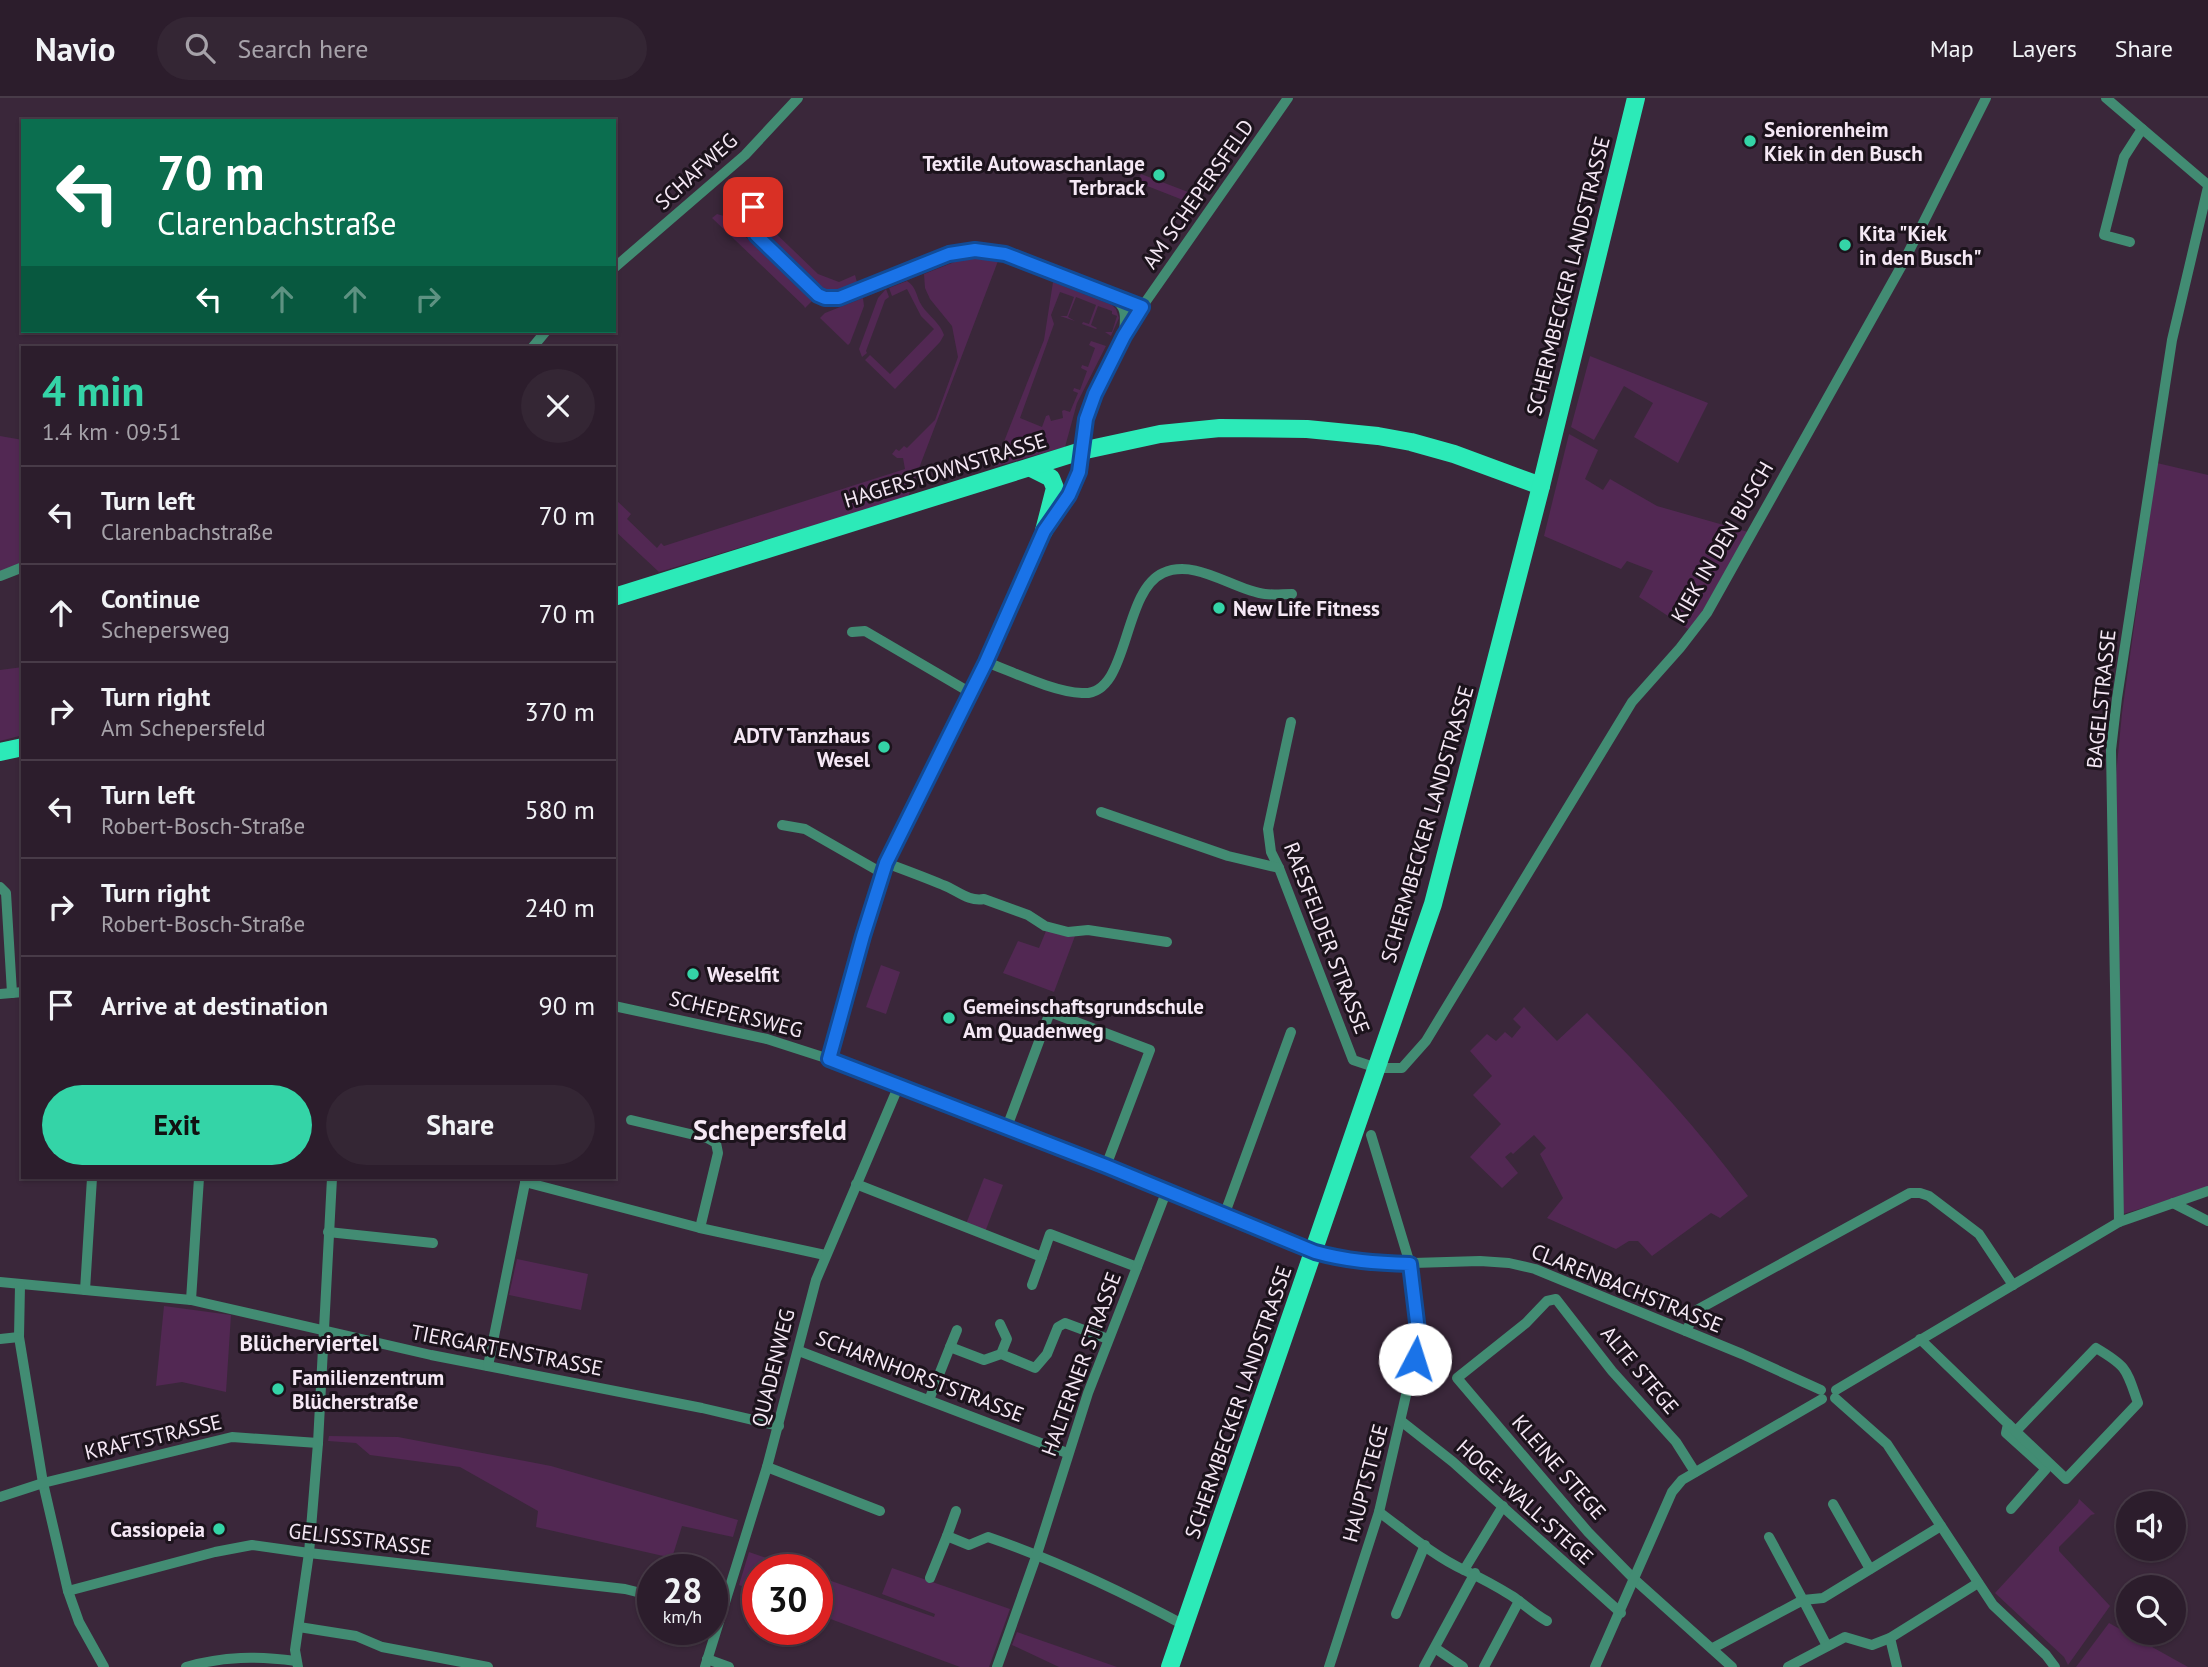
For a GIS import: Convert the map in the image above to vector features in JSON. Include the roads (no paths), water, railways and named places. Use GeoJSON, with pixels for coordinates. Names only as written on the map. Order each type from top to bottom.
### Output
{"type":"FeatureCollection","features":[{"type":"Feature","properties":{"kind":"main road","name":"SCHERMBECKER LANDSTRASSE"},"geometry":{"type":"LineString","coordinates":[[1170,1667],[1433,904],[1541,486],[1636,98]]}},
{"type":"Feature","properties":{"kind":"main road","name":"HAGERSTOWNSTRASSE"},"geometry":{"type":"LineString","coordinates":[[616,596],[1081,451],[1160,434],[1208,429],[1319,429],[1378,436],[1454,454],[1541,486]]}},
{"type":"Feature","properties":{"kind":"main road"},"geometry":{"type":"LineString","coordinates":[[1031,468],[1051,478],[1055,488],[1044,531]]}},
{"type":"Feature","properties":{"kind":"main road"},"geometry":{"type":"LineString","coordinates":[[0,752],[21,747]]}},
{"type":"Feature","properties":{"kind":"street","name":"SCHAFWEG"},"geometry":{"type":"LineString","coordinates":[[616,266],[740,160],[797,98]]}},
{"type":"Feature","properties":{"kind":"street","name":"AM SCHEPERSFELD"},"geometry":{"type":"LineString","coordinates":[[829,1059],[884,868],[986,662],[1044,531],[1069,495],[1079,472],[1086,419],[1095,394],[1142,307],[1288,98]]}},
{"type":"Feature","properties":{"kind":"street","name":"KIEK IN DEN BUSCH"},"geometry":{"type":"LineString","coordinates":[[1377,1068],[1402,1069],[1426,1041],[1632,702],[1707,613],[1902,265],[1986,98]]}},
{"type":"Feature","properties":{"kind":"street"},"geometry":{"type":"LineString","coordinates":[[2106,98],[2208,186]]}},
{"type":"Feature","properties":{"kind":"street"},"geometry":{"type":"LineString","coordinates":[[2130,242],[2099,235],[2124,157],[2142,129]]}},
{"type":"Feature","properties":{"kind":"street","name":"BAGELSTRASSE"},"geometry":{"type":"LineString","coordinates":[[2119,1222],[2111,750],[2169,353],[2208,186]]}},
{"type":"Feature","properties":{"kind":"street"},"geometry":{"type":"LineString","coordinates":[[756,235],[818,295],[825,298],[839,298],[949,254],[975,250],[1005,254],[1142,307]]}},
{"type":"Feature","properties":{"kind":"street"},"geometry":{"type":"LineString","coordinates":[[1105,294],[1121,303],[1124,308],[1124,336]]}},
{"type":"Feature","properties":{"kind":"street"},"geometry":{"type":"LineString","coordinates":[[0,576],[21,567]]}},
{"type":"Feature","properties":{"kind":"street"},"geometry":{"type":"LineString","coordinates":[[986,662],[1068,691],[1094,693],[1104,687],[1113,673],[1140,594],[1151,580],[1164,572],[1179,569],[1203,573],[1264,594],[1292,594]]}},
{"type":"Feature","properties":{"kind":"street"},"geometry":{"type":"LineString","coordinates":[[852,632],[866,631],[971,693]]}},
{"type":"Feature","properties":{"kind":"street","name":"RAESFELDER STRASSE"},"geometry":{"type":"LineString","coordinates":[[1291,722],[1268,830],[1271,852],[1353,1060],[1377,1068]]}},
{"type":"Feature","properties":{"kind":"street"},"geometry":{"type":"LineString","coordinates":[[1101,812],[1228,856],[1279,867]]}},
{"type":"Feature","properties":{"kind":"street"},"geometry":{"type":"LineString","coordinates":[[782,825],[805,829],[884,868],[950,887],[960,895],[984,899],[1028,915],[1045,926],[1068,932],[1088,930],[1167,942]]}},
{"type":"Feature","properties":{"kind":"street"},"geometry":{"type":"LineString","coordinates":[[0,887],[6,893],[11,993]]}},
{"type":"Feature","properties":{"kind":"street","name":"SCHEPERSWEG"},"geometry":{"type":"LineString","coordinates":[[616,1006],[767,1039],[829,1059],[1225,1213],[1315,1252]]}},
{"type":"Feature","properties":{"kind":"street"},"geometry":{"type":"LineString","coordinates":[[1007,1127],[1050,1012],[1150,1050],[1106,1166]]}},
{"type":"Feature","properties":{"kind":"street"},"geometry":{"type":"LineString","coordinates":[[1225,1213],[1291,1032]]}},
{"type":"Feature","properties":{"kind":"street","name":"QUADENWEG"},"geometry":{"type":"LineString","coordinates":[[728,1579],[767,1467],[810,1301],[825,1255],[899,1085]]}},
{"type":"Feature","properties":{"kind":"street"},"geometry":{"type":"LineString","coordinates":[[631,1120],[707,1138],[716,1143],[719,1153],[700,1228]]}},
{"type":"Feature","properties":{"kind":"street"},"geometry":{"type":"LineString","coordinates":[[1371,1135],[1410,1264]]}},
{"type":"Feature","properties":{"kind":"street"},"geometry":{"type":"LineString","coordinates":[[85,1290],[92,1179]]}},
{"type":"Feature","properties":{"kind":"street"},"geometry":{"type":"LineString","coordinates":[[191,1300],[199,1179]]}},
{"type":"Feature","properties":{"kind":"street"},"geometry":{"type":"LineString","coordinates":[[186,1667],[214,1659],[247,1656],[297,1664],[295,1650],[309,1553],[318,1443],[332,1179]]}},
{"type":"Feature","properties":{"kind":"street"},"geometry":{"type":"LineString","coordinates":[[488,1366],[526,1180],[700,1228],[825,1255]]}},
{"type":"Feature","properties":{"kind":"street"},"geometry":{"type":"LineString","coordinates":[[856,1184],[1042,1257]]}},
{"type":"Feature","properties":{"kind":"street","name":"HALTERNER STRASSE"},"geometry":{"type":"LineString","coordinates":[[997,1667],[1037,1554],[1067,1453],[1108,1339],[1167,1190]]}},
{"type":"Feature","properties":{"kind":"street"},"geometry":{"type":"LineString","coordinates":[[2054,1667],[1993,1605],[1888,1444],[1835,1394],[1920,1339],[2119,1222],[2208,1191]]}},
{"type":"Feature","properties":{"kind":"street"},"geometry":{"type":"LineString","coordinates":[[1686,1331],[1697,1310],[1910,1193],[1929,1196],[1979,1234],[2012,1285]]}},
{"type":"Feature","properties":{"kind":"street"},"geometry":{"type":"LineString","coordinates":[[2173,1203],[2208,1221]]}},
{"type":"Feature","properties":{"kind":"street"},"geometry":{"type":"LineString","coordinates":[[328,1232],[433,1243]]}},
{"type":"Feature","properties":{"kind":"street"},"geometry":{"type":"LineString","coordinates":[[1032,1285],[1051,1234],[1137,1267]]}},
{"type":"Feature","properties":{"kind":"street","name":"CLARENBACHSTRASSE"},"geometry":{"type":"LineString","coordinates":[[1315,1252],[1364,1263],[1480,1261],[1509,1263],[1535,1269],[1772,1367],[1822,1394],[1827,1386],[1835,1394]]}},
{"type":"Feature","properties":{"kind":"street","name":"HAUPTSTEGE"},"geometry":{"type":"LineString","coordinates":[[1329,1667],[1379,1512],[1419,1339],[1410,1264]]}},
{"type":"Feature","properties":{"kind":"street","name":"TIERGARTENSTRASSE"},"geometry":{"type":"LineString","coordinates":[[0,1282],[191,1300],[488,1366],[779,1426]]}},
{"type":"Feature","properties":{"kind":"street"},"geometry":{"type":"LineString","coordinates":[[20,1285],[19,1337],[43,1483],[68,1591],[79,1622],[104,1667]]}},
{"type":"Feature","properties":{"kind":"street","name":"KLEINE STEGE"},"geometry":{"type":"LineString","coordinates":[[1551,1298],[1526,1323],[1457,1378],[1566,1507],[1634,1580],[1732,1667]]}},
{"type":"Feature","properties":{"kind":"street","name":"ALTE STEGE"},"geometry":{"type":"LineString","coordinates":[[1551,1298],[1560,1302],[1612,1371],[1676,1442],[1695,1472]]}},
{"type":"Feature","properties":{"kind":"street"},"geometry":{"type":"LineString","coordinates":[[950,1348],[985,1360],[1001,1354],[1035,1368],[1046,1354],[1058,1327],[1065,1323],[1108,1339]]}},
{"type":"Feature","properties":{"kind":"street"},"geometry":{"type":"LineString","coordinates":[[1000,1324],[1007,1339],[1001,1354]]}},
{"type":"Feature","properties":{"kind":"street"},"geometry":{"type":"LineString","coordinates":[[929,1400],[957,1330]]}},
{"type":"Feature","properties":{"kind":"street"},"geometry":{"type":"LineString","coordinates":[[0,1339],[19,1337]]}},
{"type":"Feature","properties":{"kind":"street"},"geometry":{"type":"LineString","coordinates":[[1920,1339],[2012,1427],[2066,1479],[2138,1403],[2126,1370],[2096,1348],[2012,1427],[2006,1433],[2046,1469],[2011,1509]]}},
{"type":"Feature","properties":{"kind":"street","name":"SCHARNHORSTSTRASSE"},"geometry":{"type":"LineString","coordinates":[[799,1351],[1067,1453]]}},
{"type":"Feature","properties":{"kind":"street"},"geometry":{"type":"LineString","coordinates":[[1595,1667],[1672,1492],[1682,1480],[1822,1394]]}},
{"type":"Feature","properties":{"kind":"street","name":"HOGE-WALL-STEGE"},"geometry":{"type":"LineString","coordinates":[[1401,1421],[1454,1462],[1620,1613]]}},
{"type":"Feature","properties":{"kind":"street","name":"KRAFTSTRASSE"},"geometry":{"type":"LineString","coordinates":[[0,1497],[43,1483],[232,1437],[318,1443]]}},
{"type":"Feature","properties":{"kind":"street"},"geometry":{"type":"LineString","coordinates":[[767,1467],[880,1511]]}},
{"type":"Feature","properties":{"kind":"street"},"geometry":{"type":"LineString","coordinates":[[1833,1504],[1870,1569]]}},
{"type":"Feature","properties":{"kind":"street"},"geometry":{"type":"LineString","coordinates":[[1463,1667],[1429,1657],[1503,1506]]}},
{"type":"Feature","properties":{"kind":"street"},"geometry":{"type":"LineString","coordinates":[[930,1578],[956,1511]]}},
{"type":"Feature","properties":{"kind":"street"},"geometry":{"type":"LineString","coordinates":[[1379,1512],[1425,1545],[1519,1601],[1547,1622]]}},
{"type":"Feature","properties":{"kind":"street"},"geometry":{"type":"LineString","coordinates":[[1713,1648],[1804,1600],[1823,1598],[1941,1526]]}},
{"type":"Feature","properties":{"kind":"street"},"geometry":{"type":"LineString","coordinates":[[947,1536],[969,1545],[988,1537],[1037,1554],[1110,1585],[1184,1625]]}},
{"type":"Feature","properties":{"kind":"street"},"geometry":{"type":"LineString","coordinates":[[1769,1537],[1827,1646]]}},
{"type":"Feature","properties":{"kind":"street","name":"GELISSSTRASSE"},"geometry":{"type":"LineString","coordinates":[[68,1591],[215,1552],[252,1545],[637,1592]]}},
{"type":"Feature","properties":{"kind":"street"},"geometry":{"type":"LineString","coordinates":[[1396,1614],[1425,1545]]}},
{"type":"Feature","properties":{"kind":"street"},"geometry":{"type":"LineString","coordinates":[[1788,1667],[1845,1637],[1872,1645],[1890,1638],[1978,1583]]}},
{"type":"Feature","properties":{"kind":"street"},"geometry":{"type":"LineString","coordinates":[[1484,1667],[1519,1601]]}},
{"type":"Feature","properties":{"kind":"street"},"geometry":{"type":"LineString","coordinates":[[299,1627],[356,1636],[382,1647],[488,1667]]}},
{"type":"Feature","properties":{"kind":"street"},"geometry":{"type":"LineString","coordinates":[[1890,1638],[1897,1667]]}},
{"type":"Feature","properties":{"kind":"street","name":"QUADENWEG"},"geometry":{"type":"LineString","coordinates":[[706,1663],[710,1645]]}},
{"type":"Feature","properties":{"kind":"street"},"geometry":{"type":"LineString","coordinates":[[706,1663],[729,1667]]}},
{"type":"Feature","properties":{"kind":"place","name":"Seniorenheim Kiek in den Busch"},"geometry":{"type":"Point","coordinates":[1750,141]}},
{"type":"Feature","properties":{"kind":"place","name":"Textile Autowaschanlage Terbrack"},"geometry":{"type":"Point","coordinates":[1159,175]}},
{"type":"Feature","properties":{"kind":"place","name":"Kita \"Kiek in den Busch\""},"geometry":{"type":"Point","coordinates":[1845,245]}},
{"type":"Feature","properties":{"kind":"place","name":"New Life Fitness"},"geometry":{"type":"Point","coordinates":[1219,608]}},
{"type":"Feature","properties":{"kind":"place","name":"ADTV Tanzhaus Wesel"},"geometry":{"type":"Point","coordinates":[884,747]}},
{"type":"Feature","properties":{"kind":"place","name":"Weselfit"},"geometry":{"type":"Point","coordinates":[693,974]}},
{"type":"Feature","properties":{"kind":"place","name":"Gemeinschaftsgrundschule Am Quadenweg"},"geometry":{"type":"Point","coordinates":[949,1018]}},
{"type":"Feature","properties":{"kind":"place","name":"Familienzentrum Blücherstraße"},"geometry":{"type":"Point","coordinates":[278,1389]}},
{"type":"Feature","properties":{"kind":"place","name":"Cassiopeia"},"geometry":{"type":"Point","coordinates":[219,1529]}},
{"type":"Feature","properties":{"kind":"district","name":"Schepersfeld"},"geometry":{"type":"Point","coordinates":[770,1129]}},
{"type":"Feature","properties":{"kind":"district","name":"Blücherviertel"},"geometry":{"type":"Point","coordinates":[309,1342]}}]}
